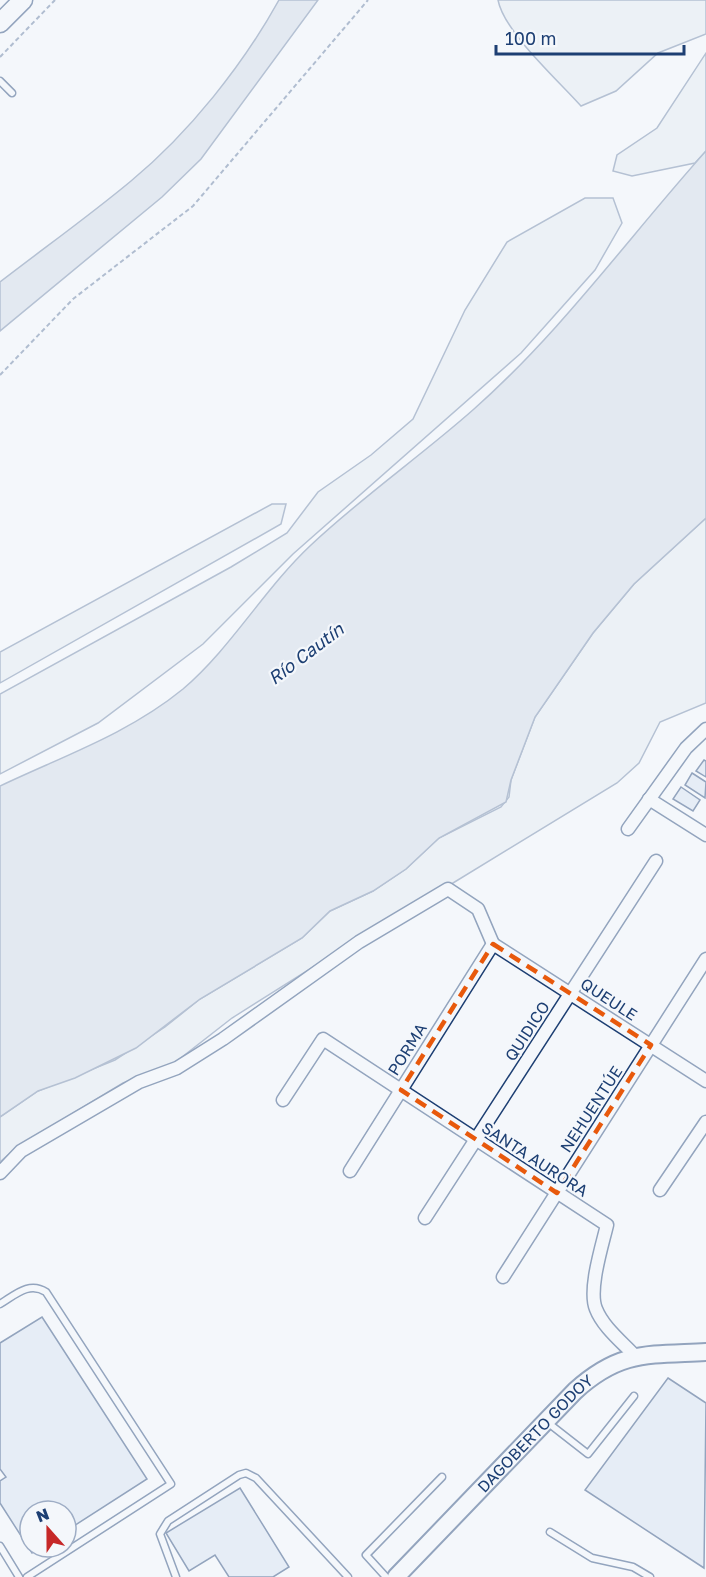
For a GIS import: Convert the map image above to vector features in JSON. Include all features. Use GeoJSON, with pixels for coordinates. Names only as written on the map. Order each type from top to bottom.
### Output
{"type":"FeatureCollection","features":[{"type":"Feature","properties":{"kind":"main road"},"geometry":{"type":"LineString","coordinates":[[0,23],[23,0]]}},
{"type":"Feature","properties":{"kind":"street"},"geometry":{"type":"LineString","coordinates":[[628,829],[686,748],[706,729]]}},
{"type":"Feature","properties":{"kind":"street"},"geometry":{"type":"LineString","coordinates":[[649,799],[706,835]]}},
{"type":"Feature","properties":{"kind":"street","name":"QUIDICO"},"geometry":{"type":"LineString","coordinates":[[425,1218],[656,861]]}},
{"type":"Feature","properties":{"kind":"street"},"geometry":{"type":"LineString","coordinates":[[0,1173],[21,1152],[139,1082],[186,1062],[232,1033],[359,942],[448,889],[478,909],[493,944]]}},
{"type":"Feature","properties":{"kind":"street","name":"QUEULE"},"geometry":{"type":"LineString","coordinates":[[493,944],[706,1081]]}},
{"type":"Feature","properties":{"kind":"street","name":"PORMA"},"geometry":{"type":"LineString","coordinates":[[350,1171],[493,944]]}},
{"type":"Feature","properties":{"kind":"street","name":"NEHUENTÚE"},"geometry":{"type":"LineString","coordinates":[[503,1276],[706,959]]}},
{"type":"Feature","properties":{"kind":"street","name":"SANTA AURORA"},"geometry":{"type":"LineString","coordinates":[[283,1100],[323,1039],[606,1225],[593,1295],[595,1308],[601,1319],[635,1356]]}},
{"type":"Feature","properties":{"kind":"street"},"geometry":{"type":"LineString","coordinates":[[660,1190],[706,1122]]}},
{"type":"Feature","properties":{"kind":"street","name":"DAGOBERTO GODOY"},"geometry":{"type":"LineString","coordinates":[[396,1577],[546,1422],[599,1371],[635,1356],[706,1352]]}},
{"type":"Feature","properties":{"kind":"lane"},"geometry":{"type":"LineString","coordinates":[[0,81],[12,93]]}},
{"type":"Feature","properties":{"kind":"lane"},"geometry":{"type":"LineString","coordinates":[[0,1304],[32,1287],[42,1289],[49,1295],[171,1484],[27,1577]]}},
{"type":"Feature","properties":{"kind":"lane"},"geometry":{"type":"LineString","coordinates":[[546,1422],[588,1454],[634,1396]]}},
{"type":"Feature","properties":{"kind":"lane"},"geometry":{"type":"LineString","coordinates":[[176,1577],[160,1534],[162,1528],[168,1521],[212,1492],[246,1473],[256,1478],[348,1577]]}},
{"type":"Feature","properties":{"kind":"lane"},"geometry":{"type":"LineString","coordinates":[[386,1577],[366,1555],[442,1477]]}},
{"type":"Feature","properties":{"kind":"lane"},"geometry":{"type":"LineString","coordinates":[[550,1532],[592,1558],[610,1564],[633,1567],[650,1577]]}},
{"type":"Feature","properties":{"kind":"lane"},"geometry":{"type":"LineString","coordinates":[[0,1546],[19,1577]]}},
{"type":"Feature","properties":{"kind":"path"},"geometry":{"type":"LineString","coordinates":[[0,57],[55,0]]}},
{"type":"Feature","properties":{"kind":"path"},"geometry":{"type":"LineString","coordinates":[[0,375],[73,299],[194,206],[368,0]]}},
{"type":"Feature","properties":{"kind":"highlighted area"},"geometry":{"type":"Polygon","coordinates":[[[493,944],[651,1045],[557,1193],[401,1090],[493,944]]]}},
{"type":"Feature","properties":{"kind":"shaded area"},"geometry":{"type":"Polygon","coordinates":[[[498,0],[706,0],[706,34],[658,53],[616,91],[581,106],[510,27],[498,0]]]}},
{"type":"Feature","properties":{"kind":"shaded area"},"geometry":{"type":"Polygon","coordinates":[[[706,53],[706,151],[695,163],[632,176],[613,171],[617,155],[657,128],[706,53]]]}},
{"type":"Feature","properties":{"kind":"shaded area"},"geometry":{"type":"Polygon","coordinates":[[[585,198],[613,198],[622,223],[595,270],[521,353],[293,554],[203,644],[98,723],[0,774],[0,694],[231,567],[287,533],[318,492],[371,455],[413,419],[465,310],[507,242],[585,198]]]}},
{"type":"Feature","properties":{"kind":"shaded area"},"geometry":{"type":"Polygon","coordinates":[[[272,504],[286,504],[281,524],[0,683],[0,652],[272,504]]]}},
{"type":"Feature","properties":{"kind":"shaded area"},"geometry":{"type":"Polygon","coordinates":[[[706,518],[706,703],[660,722],[639,763],[617,783],[453,883],[426,896],[232,1018],[173,1064],[123,1083],[17,1147],[0,1162],[0,1117],[38,1091],[115,1060],[165,1027],[200,999],[302,938],[330,911],[373,891],[406,869],[439,838],[501,807],[509,797],[511,780],[535,717],[593,633],[634,584],[706,518]]]}},
{"type":"Feature","properties":{"kind":"water"},"geometry":{"type":"Polygon","coordinates":[[[279,0],[318,0],[201,159],[162,197],[0,331],[0,282],[115,194],[174,142],[232,73],[279,0]]]}},
{"type":"Feature","properties":{"kind":"water","name":"Río Cautín"},"geometry":{"type":"Polygon","coordinates":[[[706,151],[706,518],[634,584],[593,633],[535,717],[511,780],[506,802],[439,838],[406,869],[373,891],[330,911],[302,938],[200,999],[136,1048],[75,1078],[38,1091],[0,1117],[0,786],[118,732],[162,705],[201,673],[278,580],[311,545],[474,409],[536,348],[706,151]]]}},
{"type":"Feature","properties":{"kind":"building"},"geometry":{"type":"Polygon","coordinates":[[[704,760],[706,761],[706,777],[696,771],[704,760]]]}},
{"type":"Feature","properties":{"kind":"building"},"geometry":{"type":"Polygon","coordinates":[[[692,773],[706,782],[705,798],[685,785],[692,773]]]}},
{"type":"Feature","properties":{"kind":"building"},"geometry":{"type":"Polygon","coordinates":[[[681,787],[700,800],[693,811],[673,799],[681,787]]]}},
{"type":"Feature","properties":{"kind":"building"},"geometry":{"type":"Polygon","coordinates":[[[42,1317],[147,1479],[78,1523],[78,1499],[18,1499],[18,1531],[0,1503],[0,1481],[6,1477],[0,1469],[0,1343],[42,1317]]]}},
{"type":"Feature","properties":{"kind":"building"},"geometry":{"type":"Polygon","coordinates":[[[668,1378],[706,1403],[704,1568],[585,1490],[668,1378]]]}},
{"type":"Feature","properties":{"kind":"building"},"geometry":{"type":"Polygon","coordinates":[[[240,1488],[289,1567],[273,1577],[229,1577],[215,1555],[189,1571],[166,1533],[240,1488]]]}}]}
